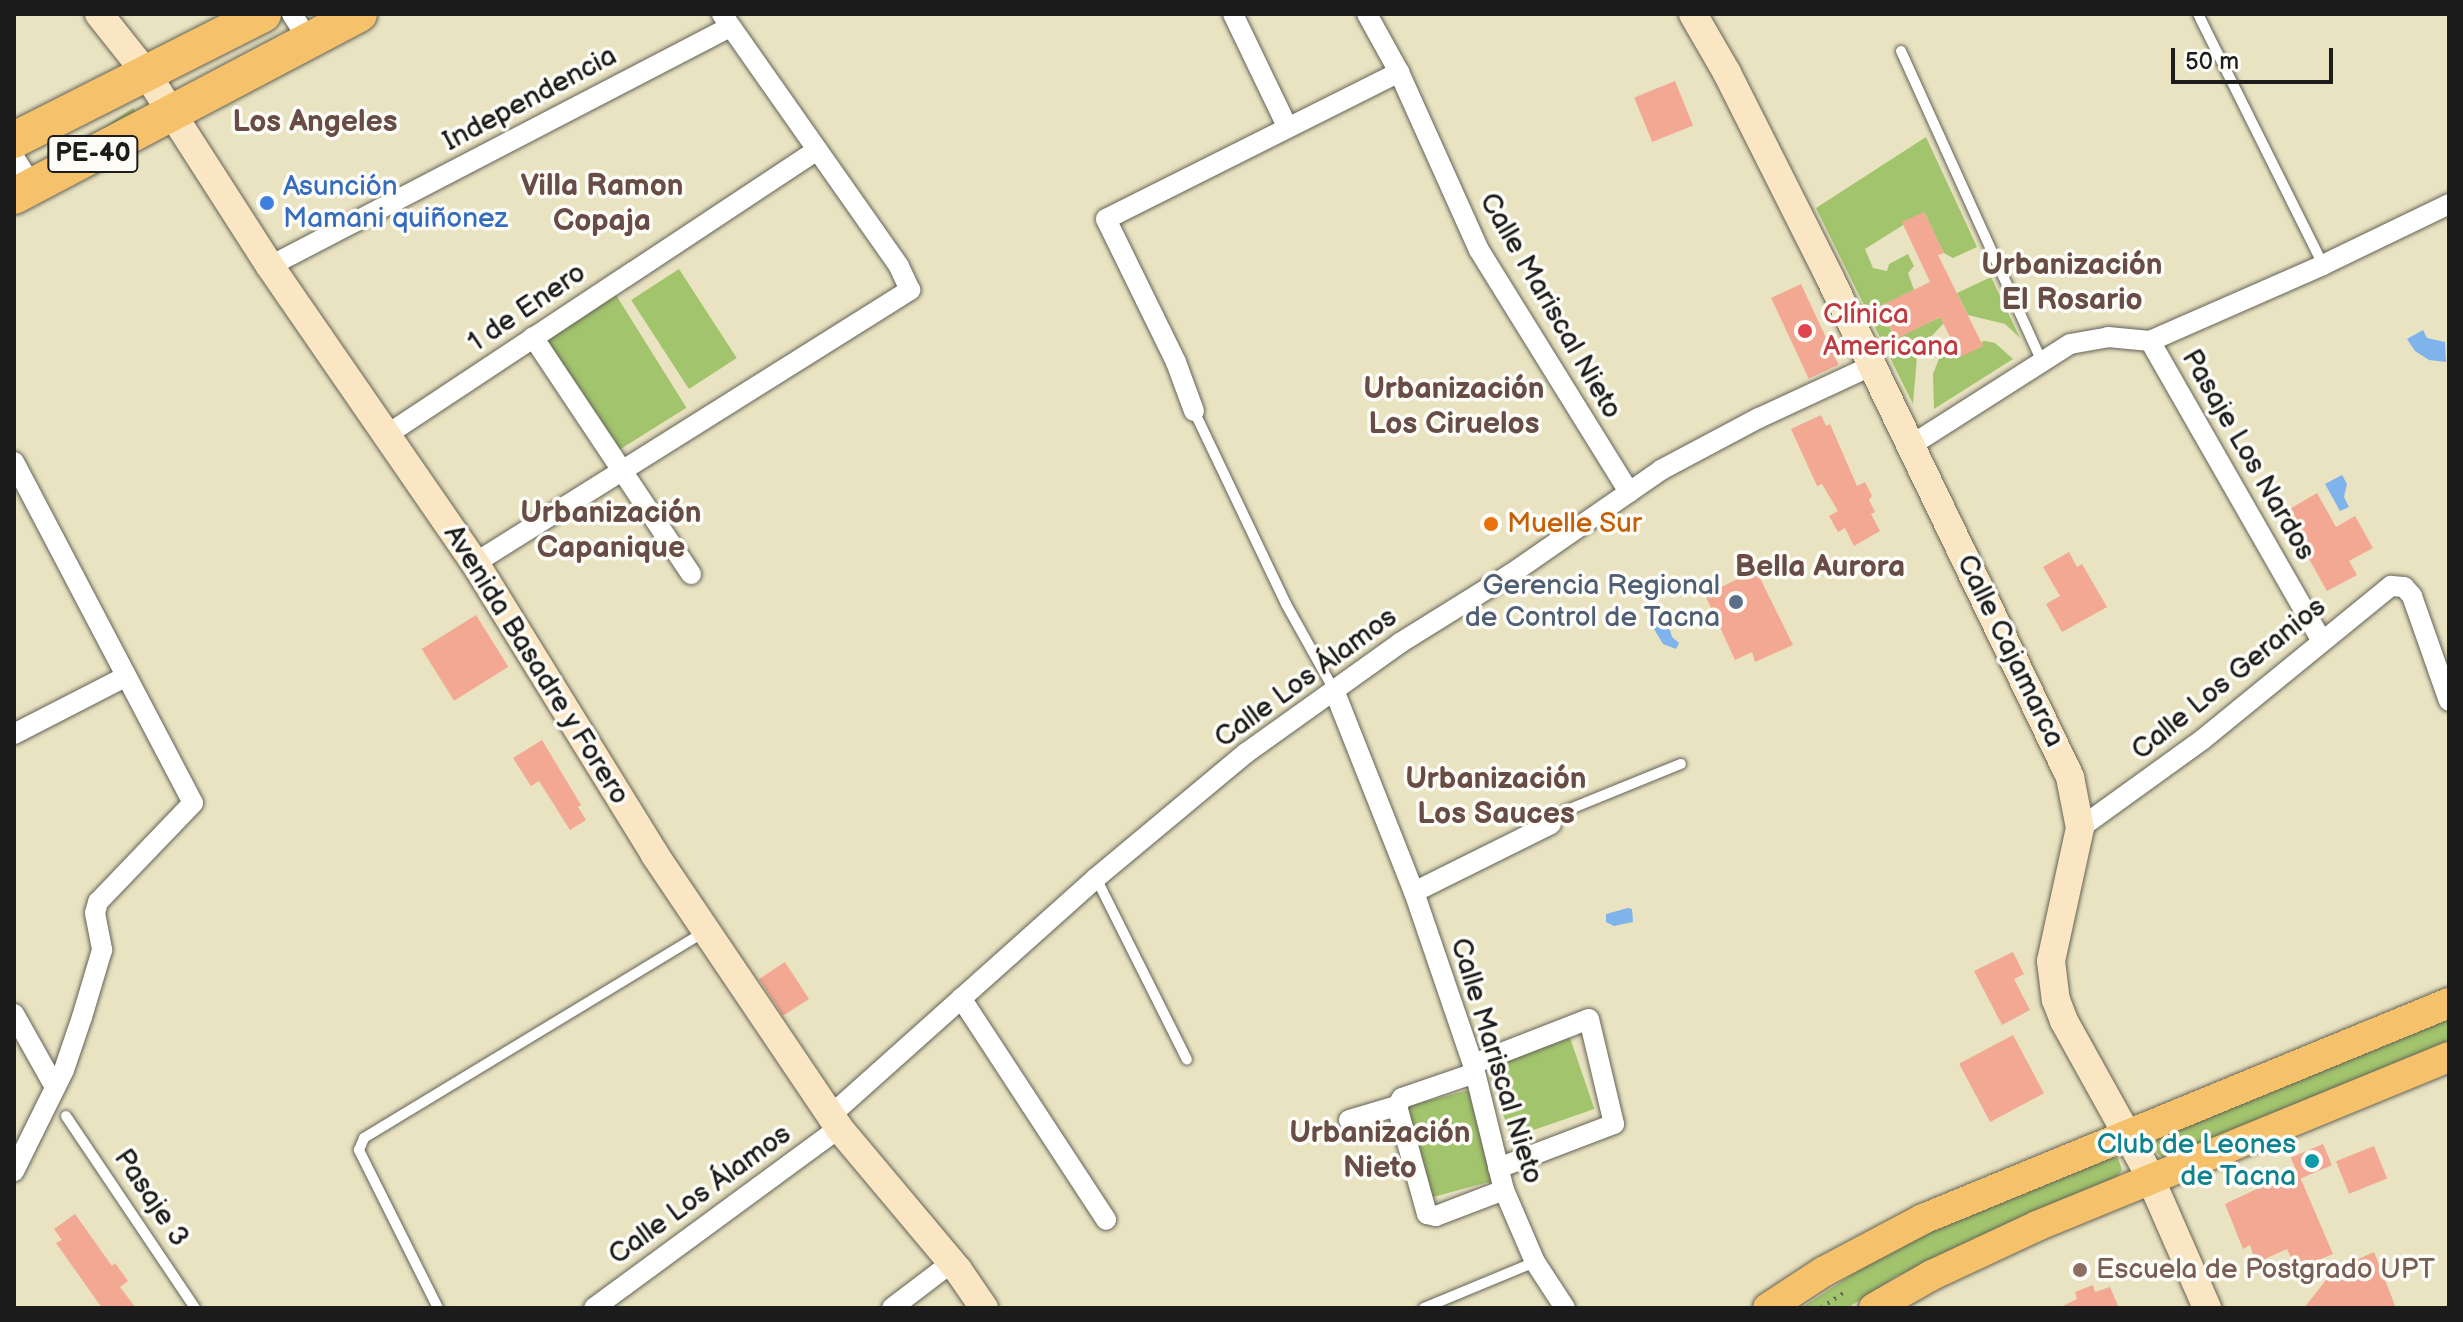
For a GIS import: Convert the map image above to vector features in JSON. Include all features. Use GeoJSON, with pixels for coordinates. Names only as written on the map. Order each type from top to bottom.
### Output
{"type":"FeatureCollection","features":[{"type":"Feature","properties":{"kind":"highway","name":"PE-40"},"geometry":{"type":"LineString","coordinates":[[14,140],[263,14]]}},
{"type":"Feature","properties":{"kind":"highway","name":"PE-40"},"geometry":{"type":"LineString","coordinates":[[20,179],[172,112],[300,27],[359,14]]}},
{"type":"Feature","properties":{"kind":"main road"},"geometry":{"type":"LineString","coordinates":[[1768,1308],[1823,1272],[1923,1219],[2449,1003]]}},
{"type":"Feature","properties":{"kind":"main road"},"geometry":{"type":"LineString","coordinates":[[1874,1308],[1985,1249],[2150,1178],[2449,1057]]}},
{"type":"Feature","properties":{"kind":"street","name":"Avenida Basadre y Forero"},"geometry":{"type":"LineString","coordinates":[[99,14],[146,73],[270,266],[475,563],[655,855],[835,1121],[984,1308]]}},
{"type":"Feature","properties":{"kind":"street"},"geometry":{"type":"LineString","coordinates":[[1233,14],[1287,126]]}},
{"type":"Feature","properties":{"kind":"street","name":"Calle Mariscal Nieto"},"geometry":{"type":"LineString","coordinates":[[1367,14],[1399,72],[1479,250],[1629,492]]}},
{"type":"Feature","properties":{"kind":"street","name":"Calle Cajamarca"},"geometry":{"type":"LineString","coordinates":[[1693,14],[1727,73],[2060,753],[2078,801],[2080,828],[2051,961],[2052,982],[2064,1021],[2150,1178],[2207,1308]]}},
{"type":"Feature","properties":{"kind":"street"},"geometry":{"type":"LineString","coordinates":[[475,563],[910,290],[899,266],[726,20]]}},
{"type":"Feature","properties":{"kind":"street","name":"Independencia"},"geometry":{"type":"LineString","coordinates":[[270,266],[726,20]]}},
{"type":"Feature","properties":{"kind":"street"},"geometry":{"type":"LineString","coordinates":[[1194,411],[1176,362],[1106,219],[1399,72]]}},
{"type":"Feature","properties":{"kind":"street","name":"1 de Enero"},"geometry":{"type":"LineString","coordinates":[[388,434],[817,150]]}},
{"type":"Feature","properties":{"kind":"street"},"geometry":{"type":"LineString","coordinates":[[1910,446],[2041,359],[2091,337],[2150,341],[2323,265],[2449,204]]}},
{"type":"Feature","properties":{"kind":"street"},"geometry":{"type":"LineString","coordinates":[[533,337],[691,574]]}},
{"type":"Feature","properties":{"kind":"street","name":"Pasaje Los Nardos"},"geometry":{"type":"LineString","coordinates":[[2150,341],[2321,639]]}},
{"type":"Feature","properties":{"kind":"street","name":"Calle Los Álamos"},"geometry":{"type":"LineString","coordinates":[[594,1308],[835,1121],[961,998],[1096,878],[1246,753],[1334,690],[1661,470],[1746,424],[1871,366]]}},
{"type":"Feature","properties":{"kind":"street"},"geometry":{"type":"LineString","coordinates":[[14,462],[193,803],[98,902],[95,913],[102,950],[55,1087],[14,1171]]}},
{"type":"Feature","properties":{"kind":"street","name":"Calle Los Geranios"},"geometry":{"type":"LineString","coordinates":[[2080,828],[2202,740],[2321,639],[2391,586],[2404,587],[2412,596],[2449,701]]}},
{"type":"Feature","properties":{"kind":"street"},"geometry":{"type":"LineString","coordinates":[[14,734],[125,677]]}},
{"type":"Feature","properties":{"kind":"street","name":"Calle Mariscal Nieto"},"geometry":{"type":"LineString","coordinates":[[1334,690],[1414,892],[1474,1069],[1504,1190],[1535,1262],[1565,1308]]}},
{"type":"Feature","properties":{"kind":"street"},"geometry":{"type":"LineString","coordinates":[[1414,892],[1551,824]]}},
{"type":"Feature","properties":{"kind":"street"},"geometry":{"type":"LineString","coordinates":[[961,998],[1106,1220]]}},
{"type":"Feature","properties":{"kind":"street"},"geometry":{"type":"LineString","coordinates":[[14,1014],[55,1087]]}},
{"type":"Feature","properties":{"kind":"street"},"geometry":{"type":"LineString","coordinates":[[1349,1120],[1397,1106],[1402,1098],[1589,1019],[1614,1124],[1498,1168]]}},
{"type":"Feature","properties":{"kind":"street"},"geometry":{"type":"LineString","coordinates":[[1397,1106],[1427,1214],[1436,1216],[1504,1190]]}},
{"type":"Feature","properties":{"kind":"street"},"geometry":{"type":"LineString","coordinates":[[892,1308],[951,1263]]}},
{"type":"Feature","properties":{"kind":"lane"},"geometry":{"type":"LineString","coordinates":[[2198,14],[2323,265]]}},
{"type":"Feature","properties":{"kind":"lane"},"geometry":{"type":"LineString","coordinates":[[1901,51],[2041,359]]}},
{"type":"Feature","properties":{"kind":"lane"},"geometry":{"type":"LineString","coordinates":[[1194,411],[1286,604],[1334,690]]}},
{"type":"Feature","properties":{"kind":"lane"},"geometry":{"type":"LineString","coordinates":[[1551,824],[1565,811],[1681,764]]}},
{"type":"Feature","properties":{"kind":"lane"},"geometry":{"type":"LineString","coordinates":[[1096,878],[1187,1060]]}},
{"type":"Feature","properties":{"kind":"lane"},"geometry":{"type":"LineString","coordinates":[[438,1308],[359,1150],[364,1138],[706,931]]}},
{"type":"Feature","properties":{"kind":"lane","name":"Pasaje 3"},"geometry":{"type":"LineString","coordinates":[[66,1116],[195,1308]]}},
{"type":"Feature","properties":{"kind":"lane"},"geometry":{"type":"LineString","coordinates":[[1424,1308],[1535,1262]]}},
{"type":"Feature","properties":{"kind":"green space"},"geometry":{"type":"Polygon","coordinates":[[[133,108],[137,114],[59,166],[55,161],[133,108]]]}},
{"type":"Feature","properties":{"kind":"green space"},"geometry":{"type":"Polygon","coordinates":[[[1926,137],[1977,247],[1953,258],[1944,253],[1924,212],[1865,249],[1873,268],[1887,271],[1889,264],[1908,254],[1914,266],[1908,273],[1914,290],[1880,306],[1895,338],[1941,317],[1944,323],[1924,344],[1917,357],[1913,404],[1816,208],[1926,137]]]}},
{"type":"Feature","properties":{"kind":"green space"},"geometry":{"type":"Polygon","coordinates":[[[679,269],[737,358],[689,389],[631,300],[679,269]]]}},
{"type":"Feature","properties":{"kind":"green space"},"geometry":{"type":"Polygon","coordinates":[[[1991,277],[2020,338],[2005,324],[1968,315],[1957,293],[1991,277]]]}},
{"type":"Feature","properties":{"kind":"green space"},"geometry":{"type":"Polygon","coordinates":[[[616,295],[686,408],[617,451],[546,338],[616,295]]]}},
{"type":"Feature","properties":{"kind":"green space"},"geometry":{"type":"Polygon","coordinates":[[[1981,342],[1995,343],[2013,359],[1934,409],[1933,374],[1940,356],[1956,349],[1983,346],[1981,342]]]}},
{"type":"Feature","properties":{"kind":"green space"},"geometry":{"type":"Polygon","coordinates":[[[2449,1015],[2449,1043],[2164,1159],[2157,1153],[2156,1138],[2449,1015]]]}},
{"type":"Feature","properties":{"kind":"green space"},"geometry":{"type":"Polygon","coordinates":[[[1570,1038],[1594,1109],[1511,1138],[1487,1067],[1570,1038]]]}},
{"type":"Feature","properties":{"kind":"green space"},"geometry":{"type":"Polygon","coordinates":[[[1469,1090],[1493,1181],[1427,1199],[1402,1108],[1469,1090]]]}},
{"type":"Feature","properties":{"kind":"green space"},"geometry":{"type":"Polygon","coordinates":[[[2103,1158],[2118,1158],[2122,1170],[2114,1181],[1897,1276],[1848,1308],[1801,1308],[1902,1242],[2103,1158]]]}},
{"type":"Feature","properties":{"kind":"water"},"geometry":{"type":"Polygon","coordinates":[[[2423,330],[2427,338],[2445,342],[2446,362],[2429,360],[2415,351],[2407,339],[2423,330]]]}},
{"type":"Feature","properties":{"kind":"water"},"geometry":{"type":"Polygon","coordinates":[[[2342,475],[2347,484],[2344,497],[2349,507],[2340,511],[2325,484],[2342,475]]]}},
{"type":"Feature","properties":{"kind":"water"},"geometry":{"type":"Polygon","coordinates":[[[1655,619],[1667,619],[1672,637],[1679,643],[1676,649],[1663,644],[1654,629],[1655,619]]]}},
{"type":"Feature","properties":{"kind":"water"},"geometry":{"type":"Polygon","coordinates":[[[1632,909],[1633,922],[1614,926],[1606,922],[1606,914],[1632,909]]]}},
{"type":"Feature","properties":{"kind":"building"},"geometry":{"type":"Polygon","coordinates":[[[1675,81],[1693,126],[1652,142],[1634,97],[1675,81]]]}},
{"type":"Feature","properties":{"kind":"building"},"geometry":{"type":"Polygon","coordinates":[[[1924,212],[1944,253],[1938,255],[1983,346],[1960,357],[1940,317],[1896,339],[1880,306],[1930,282],[1902,222],[1924,212]]]}},
{"type":"Feature","properties":{"kind":"building","name":"Clínica Americana"},"geometry":{"type":"Polygon","coordinates":[[[1801,284],[1839,365],[1809,379],[1771,298],[1801,284]]]}},
{"type":"Feature","properties":{"kind":"building"},"geometry":{"type":"Polygon","coordinates":[[[1821,415],[1826,426],[1830,424],[1857,486],[1865,482],[1872,496],[1869,500],[1875,512],[1871,514],[1880,531],[1854,546],[1845,528],[1838,532],[1829,516],[1838,511],[1822,484],[1817,486],[1791,429],[1821,415]]]}},
{"type":"Feature","properties":{"kind":"building"},"geometry":{"type":"Polygon","coordinates":[[[2317,493],[2336,527],[2355,516],[2373,548],[2349,561],[2357,575],[2327,591],[2283,513],[2317,493]]]}},
{"type":"Feature","properties":{"kind":"building"},"geometry":{"type":"Polygon","coordinates":[[[2069,552],[2077,567],[2082,564],[2107,607],[2062,632],[2046,604],[2060,596],[2043,567],[2069,552]]]}},
{"type":"Feature","properties":{"kind":"building"},"geometry":{"type":"Polygon","coordinates":[[[1756,570],[1793,645],[1755,662],[1752,652],[1735,660],[1705,595],[1756,570]]]}},
{"type":"Feature","properties":{"kind":"building"},"geometry":{"type":"Polygon","coordinates":[[[476,615],[508,667],[454,701],[422,649],[476,615]]]}},
{"type":"Feature","properties":{"kind":"building"},"geometry":{"type":"Polygon","coordinates":[[[542,740],[581,805],[578,807],[586,820],[570,830],[539,781],[531,786],[513,758],[542,740]]]}},
{"type":"Feature","properties":{"kind":"building"},"geometry":{"type":"Polygon","coordinates":[[[2013,952],[2024,974],[2014,979],[2030,1010],[2002,1025],[1974,971],[2013,952]]]}},
{"type":"Feature","properties":{"kind":"building"},"geometry":{"type":"Polygon","coordinates":[[[785,962],[809,999],[783,1016],[759,979],[785,962]]]}},
{"type":"Feature","properties":{"kind":"building"},"geometry":{"type":"Polygon","coordinates":[[[2013,1035],[2044,1093],[1990,1122],[1959,1064],[2013,1035]]]}},
{"type":"Feature","properties":{"kind":"building","name":"Club de Leones de Tacna"},"geometry":{"type":"Polygon","coordinates":[[[2323,1144],[2332,1165],[2300,1179],[2291,1158],[2323,1144]]]}},
{"type":"Feature","properties":{"kind":"building"},"geometry":{"type":"Polygon","coordinates":[[[2374,1146],[2387,1178],[2349,1194],[2336,1161],[2374,1146]]]}},
{"type":"Feature","properties":{"kind":"building"},"geometry":{"type":"Polygon","coordinates":[[[2297,1170],[2333,1254],[2296,1269],[2287,1249],[2256,1263],[2250,1245],[2243,1249],[2225,1204],[2297,1170]]]}},
{"type":"Feature","properties":{"kind":"building"},"geometry":{"type":"Polygon","coordinates":[[[75,1214],[112,1266],[115,1263],[128,1281],[120,1287],[136,1308],[102,1308],[56,1243],[62,1240],[54,1229],[75,1214]]]}},
{"type":"Feature","properties":{"kind":"building"},"geometry":{"type":"Polygon","coordinates":[[[2374,1252],[2396,1308],[2304,1308],[2334,1270],[2374,1252]]]}},
{"type":"Feature","properties":{"kind":"building"},"geometry":{"type":"Polygon","coordinates":[[[2093,1285],[2095,1292],[2110,1287],[2119,1308],[2059,1308],[2077,1299],[2075,1292],[2093,1285]]]}},
{"type":"Feature","properties":{"kind":"place","name":"Asunción Mamani quiñonez"},"geometry":{"type":"Point","coordinates":[267,203]}},
{"type":"Feature","properties":{"kind":"place","name":"Clínica Americana"},"geometry":{"type":"Point","coordinates":[1805,331]}},
{"type":"Feature","properties":{"kind":"place","name":"Muelle Sur"},"geometry":{"type":"Point","coordinates":[1491,524]}},
{"type":"Feature","properties":{"kind":"place","name":"Gerencia Regional de Control de Tacna"},"geometry":{"type":"Point","coordinates":[1736,602]}},
{"type":"Feature","properties":{"kind":"place","name":"Club de Leones de Tacna"},"geometry":{"type":"Point","coordinates":[2312,1161]}},
{"type":"Feature","properties":{"kind":"place","name":"Escuela de Postgrado UPT"},"geometry":{"type":"Point","coordinates":[2080,1270]}},
{"type":"Feature","properties":{"kind":"district","name":"Los Angeles"},"geometry":{"type":"Point","coordinates":[315,122]}},
{"type":"Feature","properties":{"kind":"district","name":"Villa Ramon Copaja"},"geometry":{"type":"Point","coordinates":[602,203]}},
{"type":"Feature","properties":{"kind":"district","name":"Urbanización El Rosario"},"geometry":{"type":"Point","coordinates":[2072,282]}},
{"type":"Feature","properties":{"kind":"district","name":"Urbanización Los Ciruelos"},"geometry":{"type":"Point","coordinates":[1454,406]}},
{"type":"Feature","properties":{"kind":"district","name":"Urbanización Capanique"},"geometry":{"type":"Point","coordinates":[611,530]}},
{"type":"Feature","properties":{"kind":"district","name":"Bella Aurora"},"geometry":{"type":"Point","coordinates":[1820,567]}},
{"type":"Feature","properties":{"kind":"district","name":"Urbanización Los Sauces"},"geometry":{"type":"Point","coordinates":[1496,796]}},
{"type":"Feature","properties":{"kind":"district","name":"Urbanización Nieto"},"geometry":{"type":"Point","coordinates":[1380,1150]}}]}
